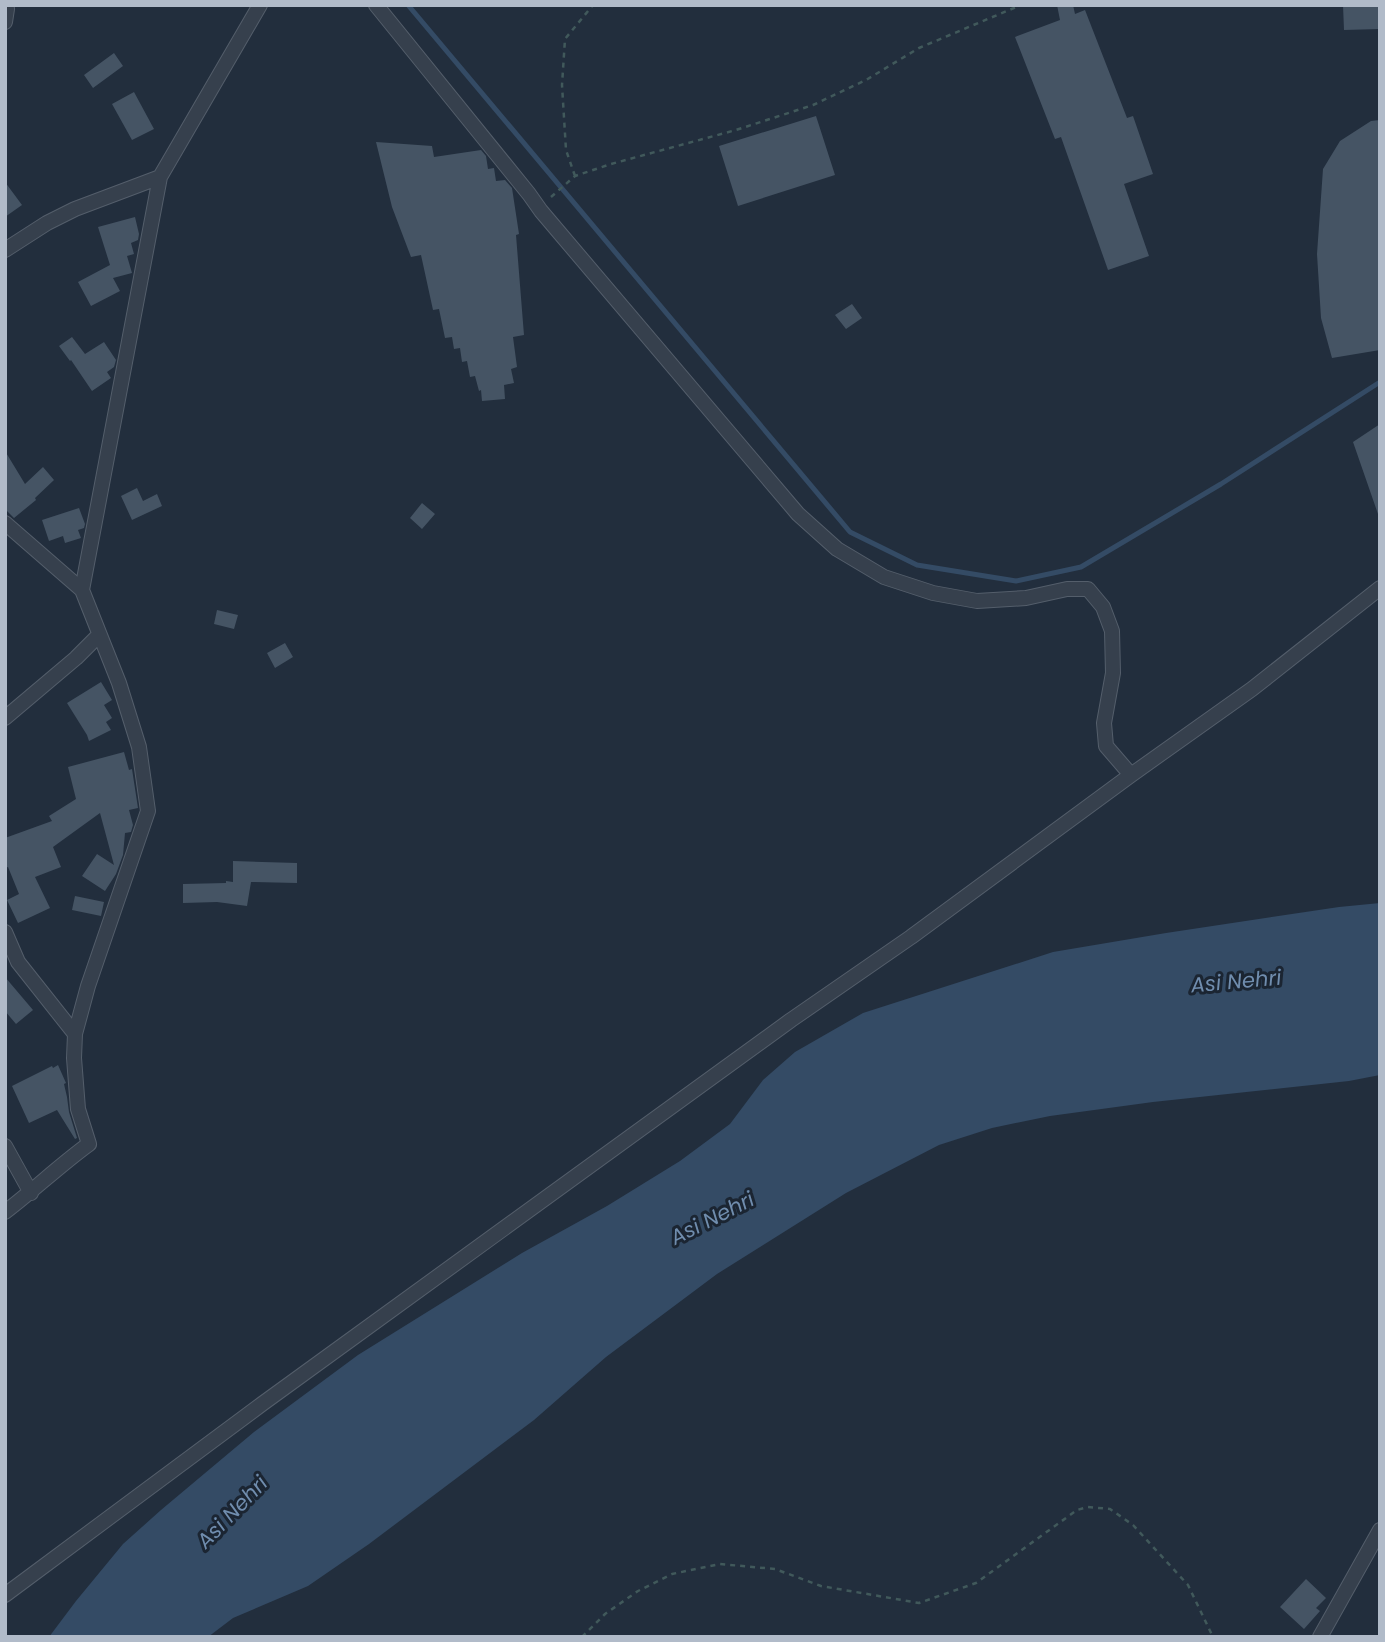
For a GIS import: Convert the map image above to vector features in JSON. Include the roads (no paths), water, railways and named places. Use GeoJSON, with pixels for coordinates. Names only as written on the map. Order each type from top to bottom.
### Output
{"type":"FeatureCollection","features":[{"type":"Feature","properties":{"kind":"street"},"geometry":{"type":"LineString","coordinates":[[5,5],[5,22]]}},
{"type":"Feature","properties":{"kind":"street"},"geometry":{"type":"LineString","coordinates":[[82,590],[160,177],[260,5]]}},
{"type":"Feature","properties":{"kind":"street"},"geometry":{"type":"LineString","coordinates":[[376,5],[539,208],[798,514],[837,549],[884,577],[933,593],[977,601],[1026,598],[1066,589],[1088,589],[1103,607],[1112,631],[1113,673],[1104,723],[1106,746],[1131,775]]}},
{"type":"Feature","properties":{"kind":"street"},"geometry":{"type":"LineString","coordinates":[[5,250],[75,209],[160,177]]}},
{"type":"Feature","properties":{"kind":"street"},"geometry":{"type":"LineString","coordinates":[[5,523],[82,590],[119,683],[139,747],[148,811],[88,986],[75,1034],[78,1109],[89,1144],[5,1212]]}},
{"type":"Feature","properties":{"kind":"street"},"geometry":{"type":"LineString","coordinates":[[5,1595],[284,1388],[1252,689],[1380,588]]}},
{"type":"Feature","properties":{"kind":"street"},"geometry":{"type":"LineString","coordinates":[[5,718],[99,635]]}},
{"type":"Feature","properties":{"kind":"street"},"geometry":{"type":"LineString","coordinates":[[5,932],[18,962],[75,1034]]}},
{"type":"Feature","properties":{"kind":"street"},"geometry":{"type":"LineString","coordinates":[[5,1146],[31,1192]]}},
{"type":"Feature","properties":{"kind":"street"},"geometry":{"type":"LineString","coordinates":[[1320,1637],[1380,1530]]}},
{"type":"Feature","properties":{"kind":"water","name":"Asi Nehri"},"geometry":{"type":"Polygon","coordinates":[[[1380,903],[1380,1075],[1349,1081],[1050,1116],[992,1128],[939,1145],[846,1193],[717,1274],[606,1357],[534,1420],[369,1544],[308,1586],[233,1618],[208,1637],[49,1637],[123,1544],[254,1432],[358,1355],[522,1253],[607,1206],[680,1161],[730,1124],[763,1080],[795,1052],[863,1013],[1053,952],[1339,907],[1380,903]]]}},
{"type":"Feature","properties":{"kind":"waterway"},"geometry":{"type":"LineString","coordinates":[[408,5],[850,532],[917,565],[1016,581],[1081,567],[1221,484],[1380,382]]}}]}
